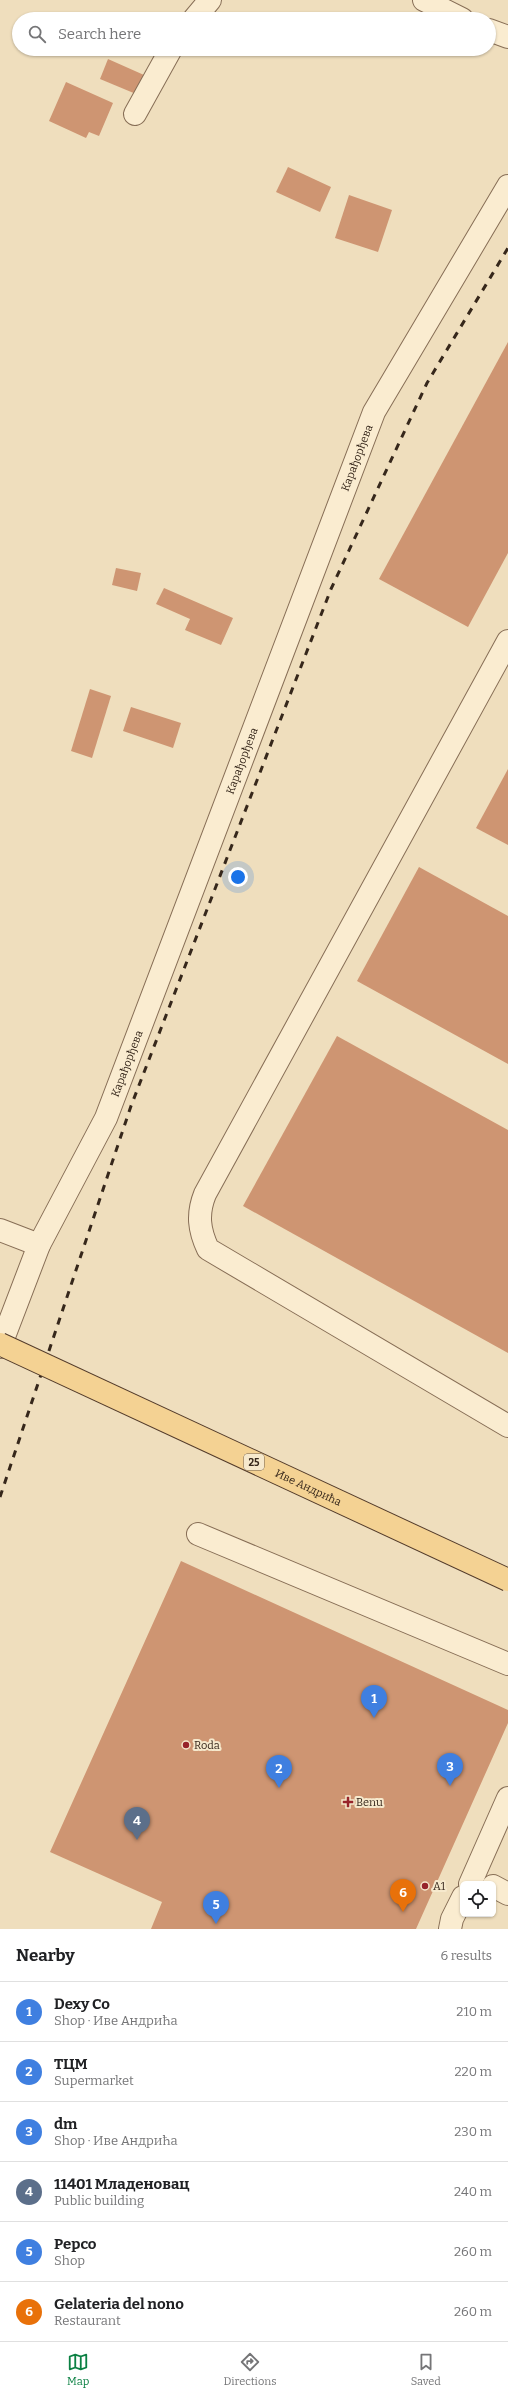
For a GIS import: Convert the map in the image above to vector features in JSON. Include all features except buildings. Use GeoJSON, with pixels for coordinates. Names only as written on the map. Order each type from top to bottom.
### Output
{"type":"FeatureCollection","features":[{"type":"Feature","properties":{"kind":"main road","name":"Иве Андрића"},"geometry":{"type":"LineString","coordinates":[[0,1346],[508,1580]]}},
{"type":"Feature","properties":{"kind":"street"},"geometry":{"type":"LineString","coordinates":[[200,12],[210,0]]}},
{"type":"Feature","properties":{"kind":"street"},"geometry":{"type":"LineString","coordinates":[[424,0],[448,12]]}},
{"type":"Feature","properties":{"kind":"street"},"geometry":{"type":"LineString","coordinates":[[496,33],[508,37]]}},
{"type":"Feature","properties":{"kind":"street"},"geometry":{"type":"LineString","coordinates":[[135,114],[167,56]]}},
{"type":"Feature","properties":{"kind":"street","name":"Карађорђева"},"geometry":{"type":"LineString","coordinates":[[0,1346],[39,1245],[106,1118],[374,412],[508,186]]}},
{"type":"Feature","properties":{"kind":"street"},"geometry":{"type":"LineString","coordinates":[[508,641],[205,1194],[201,1204],[199,1224],[208,1249],[508,1426]]}},
{"type":"Feature","properties":{"kind":"street"},"geometry":{"type":"LineString","coordinates":[[0,1230],[39,1245]]}},
{"type":"Feature","properties":{"kind":"street"},"geometry":{"type":"LineString","coordinates":[[198,1534],[508,1664]]}},
{"type":"Feature","properties":{"kind":"street"},"geometry":{"type":"LineString","coordinates":[[477,1881],[503,1820],[508,1798]]}},
{"type":"Feature","properties":{"kind":"street"},"geometry":{"type":"LineString","coordinates":[[496,1888],[508,1894]]}},
{"type":"Feature","properties":{"kind":"street"},"geometry":{"type":"LineString","coordinates":[[450,1929],[452,1919],[460,1903]]}},
{"type":"Feature","properties":{"kind":"railway"},"geometry":{"type":"LineString","coordinates":[[0,1497],[131,1106],[331,589],[427,383],[508,248]]}},
{"type":"Feature","properties":{"kind":"place","name":"Dexy Co"},"geometry":{"type":"Point","coordinates":[374,1718]}},
{"type":"Feature","properties":{"kind":"place","name":"Roda"},"geometry":{"type":"Point","coordinates":[186,1745]}},
{"type":"Feature","properties":{"kind":"place","name":"dm"},"geometry":{"type":"Point","coordinates":[450,1786]}},
{"type":"Feature","properties":{"kind":"place","name":"ТЦМ"},"geometry":{"type":"Point","coordinates":[279,1788]}},
{"type":"Feature","properties":{"kind":"place","name":"Benu"},"geometry":{"type":"Point","coordinates":[348,1802]}},
{"type":"Feature","properties":{"kind":"place","name":"11401 Младеновац"},"geometry":{"type":"Point","coordinates":[137,1840]}},
{"type":"Feature","properties":{"kind":"place","name":"A1"},"geometry":{"type":"Point","coordinates":[425,1886]}},
{"type":"Feature","properties":{"kind":"place","name":"Gelateria del nono"},"geometry":{"type":"Point","coordinates":[403,1912]}},
{"type":"Feature","properties":{"kind":"place","name":"Pepco"},"geometry":{"type":"Point","coordinates":[216,1924]}}]}
